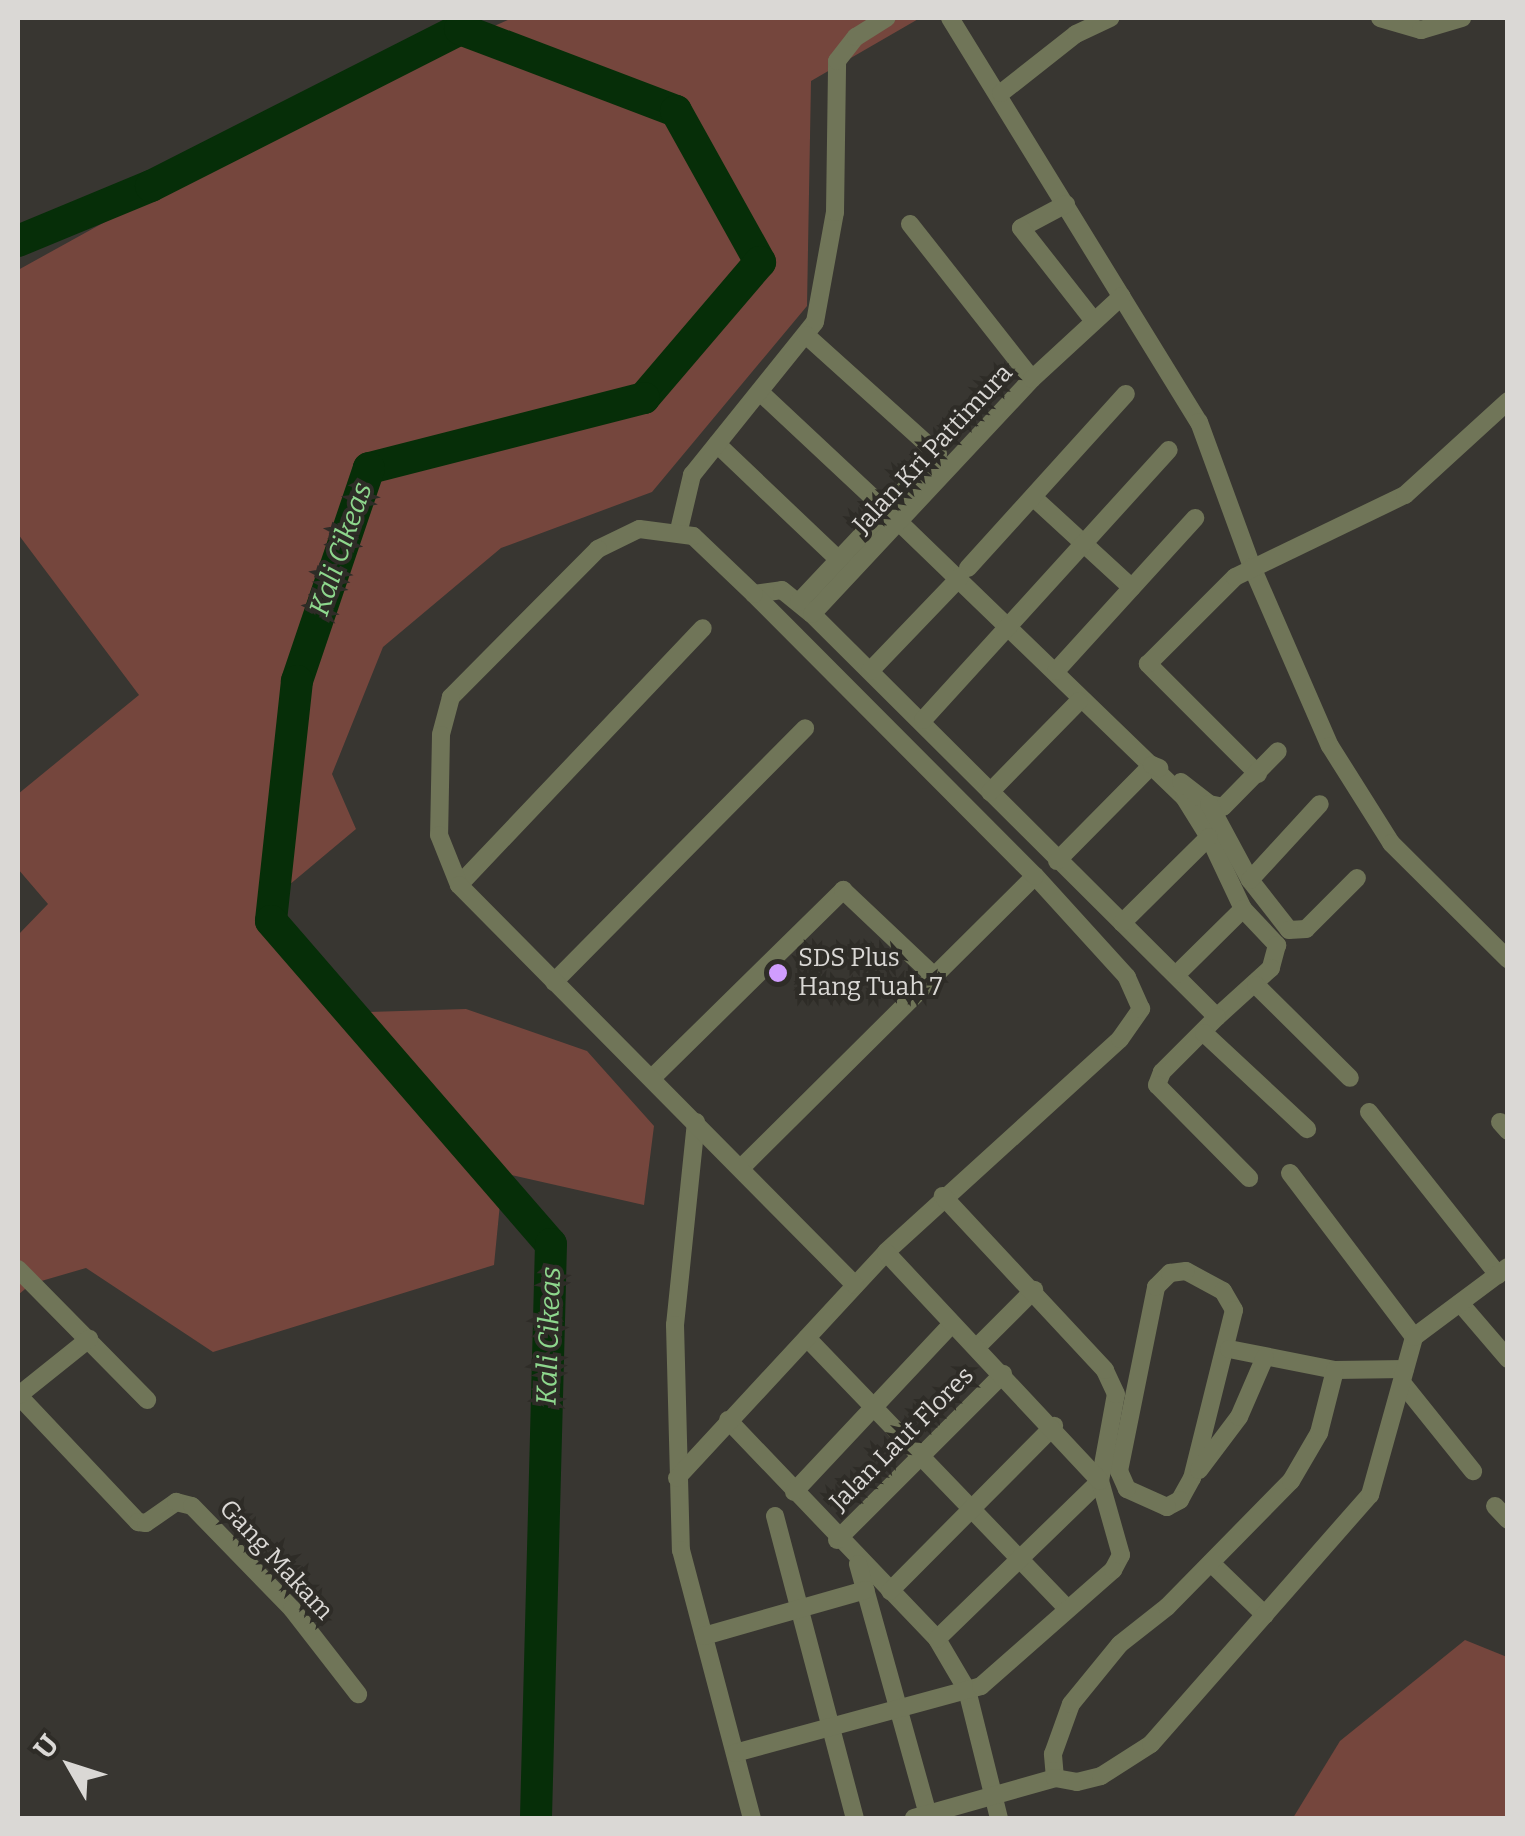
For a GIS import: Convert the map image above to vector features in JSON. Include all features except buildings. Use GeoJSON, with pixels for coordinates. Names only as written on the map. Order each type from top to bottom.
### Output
{"type":"FeatureCollection","features":[{"type":"Feature","properties":{"kind":"street"},"geometry":{"type":"LineString","coordinates":[[679,530],[692,476],[806,335],[824,299],[835,212],[837,61],[856,37],[886,18]]}},
{"type":"Feature","properties":{"kind":"street"},"geometry":{"type":"LineString","coordinates":[[950,18],[1001,93],[1199,422],[1252,568],[1330,746],[1391,842],[1508,958]]}},
{"type":"Feature","properties":{"kind":"street"},"geometry":{"type":"LineString","coordinates":[[1001,93],[1076,34],[1110,18]]}},
{"type":"Feature","properties":{"kind":"street"},"geometry":{"type":"LineString","coordinates":[[1380,18],[1420,30],[1462,18]]}},
{"type":"Feature","properties":{"kind":"street"},"geometry":{"type":"LineString","coordinates":[[1066,204],[1021,228],[1094,321]]}},
{"type":"Feature","properties":{"kind":"street"},"geometry":{"type":"LineString","coordinates":[[910,224],[1032,379]]}},
{"type":"Feature","properties":{"kind":"street","name":"Jalan Kri Pattimura"},"geometry":{"type":"LineString","coordinates":[[806,608],[1032,379],[1122,296]]}},
{"type":"Feature","properties":{"kind":"street"},"geometry":{"type":"LineString","coordinates":[[806,335],[938,454],[893,517],[839,560],[806,608]]}},
{"type":"Feature","properties":{"kind":"street"},"geometry":{"type":"LineString","coordinates":[[761,393],[893,517],[964,572],[1079,700],[1152,766],[1208,804],[1250,880],[1294,932],[1357,878]]}},
{"type":"Feature","properties":{"kind":"street"},"geometry":{"type":"LineString","coordinates":[[870,671],[1126,394]]}},
{"type":"Feature","properties":{"kind":"street"},"geometry":{"type":"LineString","coordinates":[[1258,774],[1148,670],[1235,576],[1405,495],[1508,401]]}},
{"type":"Feature","properties":{"kind":"street"},"geometry":{"type":"LineString","coordinates":[[717,444],[839,560]]}},
{"type":"Feature","properties":{"kind":"street"},"geometry":{"type":"LineString","coordinates":[[922,720],[1170,450]]}},
{"type":"Feature","properties":{"kind":"street"},"geometry":{"type":"LineString","coordinates":[[1034,497],[1132,588]]}},
{"type":"Feature","properties":{"kind":"street"},"geometry":{"type":"LineString","coordinates":[[1056,671],[1195,518]]}},
{"type":"Feature","properties":{"kind":"street"},"geometry":{"type":"LineString","coordinates":[[678,1478],[886,1252],[1120,1039],[1141,1008],[1127,978],[1035,876],[754,594],[679,530],[639,529],[598,549],[451,698],[436,789],[440,834],[458,885],[742,1166],[855,1284]]}},
{"type":"Feature","properties":{"kind":"street"},"geometry":{"type":"LineString","coordinates":[[754,594],[782,590],[806,608],[1217,1017]]}},
{"type":"Feature","properties":{"kind":"street"},"geometry":{"type":"LineString","coordinates":[[458,885],[703,628]]}},
{"type":"Feature","properties":{"kind":"street"},"geometry":{"type":"LineString","coordinates":[[990,792],[1079,700]]}},
{"type":"Feature","properties":{"kind":"street"},"geometry":{"type":"LineString","coordinates":[[554,982],[805,728]]}},
{"type":"Feature","properties":{"kind":"street"},"geometry":{"type":"LineString","coordinates":[[1208,804],[1230,804],[1278,752]]}},
{"type":"Feature","properties":{"kind":"street"},"geometry":{"type":"LineString","coordinates":[[1152,766],[1210,837],[1243,910],[1277,945],[1271,968],[1162,1072],[1159,1091],[1249,1178]]}},
{"type":"Feature","properties":{"kind":"street"},"geometry":{"type":"LineString","coordinates":[[1057,861],[1152,766]]}},
{"type":"Feature","properties":{"kind":"street"},"geometry":{"type":"LineString","coordinates":[[1250,880],[1320,804]]}},
{"type":"Feature","properties":{"kind":"street"},"geometry":{"type":"LineString","coordinates":[[1122,923],[1210,837]]}},
{"type":"Feature","properties":{"kind":"street"},"geometry":{"type":"LineString","coordinates":[[742,1166],[1035,876]]}},
{"type":"Feature","properties":{"kind":"street"},"geometry":{"type":"LineString","coordinates":[[653,1077],[844,890],[934,976]]}},
{"type":"Feature","properties":{"kind":"street"},"geometry":{"type":"LineString","coordinates":[[1176,974],[1243,910]]}},
{"type":"Feature","properties":{"kind":"street"},"geometry":{"type":"LineString","coordinates":[[1256,985],[1350,1078]]}},
{"type":"Feature","properties":{"kind":"street"},"geometry":{"type":"LineString","coordinates":[[1204,1034],[1307,1129]]}},
{"type":"Feature","properties":{"kind":"street"},"geometry":{"type":"LineString","coordinates":[[856,1558],[898,1706],[923,1817],[1047,1781],[1077,1782],[1101,1776],[1151,1744],[1370,1495],[1414,1337],[1502,1271],[1370,1112]]}},
{"type":"Feature","properties":{"kind":"street"},"geometry":{"type":"LineString","coordinates":[[696,1122],[675,1325],[680,1550],[752,1818]]}},
{"type":"Feature","properties":{"kind":"street"},"geometry":{"type":"LineString","coordinates":[[1290,1173],[1414,1337]]}},
{"type":"Feature","properties":{"kind":"street"},"geometry":{"type":"LineString","coordinates":[[735,1753],[967,1690],[995,1678],[1121,1555],[1100,1481],[1112,1380],[1034,1290],[944,1196]]}},
{"type":"Feature","properties":{"kind":"street"},"geometry":{"type":"LineString","coordinates":[[886,1252],[1054,1426],[1100,1481]]}},
{"type":"Feature","properties":{"kind":"street"},"geometry":{"type":"LineString","coordinates":[[18,1270],[147,1400]]}},
{"type":"Feature","properties":{"kind":"street"},"geometry":{"type":"LineString","coordinates":[[1192,1478],[1229,1350],[1234,1310],[1223,1291],[1186,1272],[1163,1278],[1119,1479],[1153,1505],[1168,1507],[1192,1478],[1239,1416],[1265,1357]]}},
{"type":"Feature","properties":{"kind":"street"},"geometry":{"type":"LineString","coordinates":[[977,1347],[1034,1290]]}},
{"type":"Feature","properties":{"kind":"street"},"geometry":{"type":"LineString","coordinates":[[1460,1304],[1508,1359]]}},
{"type":"Feature","properties":{"kind":"street"},"geometry":{"type":"LineString","coordinates":[[794,1492],[952,1324]]}},
{"type":"Feature","properties":{"kind":"street"},"geometry":{"type":"LineString","coordinates":[[807,1338],[972,1504],[1068,1609]]}},
{"type":"Feature","properties":{"kind":"street"},"geometry":{"type":"LineString","coordinates":[[18,1395],[90,1339]]}},
{"type":"Feature","properties":{"kind":"street"},"geometry":{"type":"LineString","coordinates":[[1229,1350],[1336,1370],[1404,1376],[1473,1471]]}},
{"type":"Feature","properties":{"kind":"street"},"geometry":{"type":"LineString","coordinates":[[1047,1781],[1052,1754],[1071,1704],[1120,1644],[1211,1563],[1291,1481],[1319,1433],[1336,1370]]}},
{"type":"Feature","properties":{"kind":"street","name":"Jalan Laut Flores"},"geometry":{"type":"LineString","coordinates":[[837,1540],[1003,1374]]}},
{"type":"Feature","properties":{"kind":"street","name":"Gang Makam"},"geometry":{"type":"LineString","coordinates":[[18,1395],[138,1522],[146,1524],[176,1502],[192,1506],[292,1610],[358,1694]]}},
{"type":"Feature","properties":{"kind":"street"},"geometry":{"type":"LineString","coordinates":[[728,1420],[837,1540],[937,1639],[967,1690],[999,1818]]}},
{"type":"Feature","properties":{"kind":"street"},"geometry":{"type":"LineString","coordinates":[[890,1591],[972,1504],[1054,1426]]}},
{"type":"Feature","properties":{"kind":"street"},"geometry":{"type":"LineString","coordinates":[[937,1639],[1019,1554],[1100,1481]]}},
{"type":"Feature","properties":{"kind":"street"},"geometry":{"type":"LineString","coordinates":[[775,1516],[855,1818]]}},
{"type":"Feature","properties":{"kind":"street"},"geometry":{"type":"LineString","coordinates":[[1211,1563],[1265,1615]]}},
{"type":"Feature","properties":{"kind":"street"},"geometry":{"type":"LineString","coordinates":[[704,1636],[866,1590]]}},
{"type":"Feature","properties":{"kind":"shaded area"},"geometry":{"type":"Polygon","coordinates":[[[512,18],[920,18],[811,81],[807,306],[652,492],[501,548],[383,647],[332,774],[356,829],[258,911],[336,1013],[466,1009],[587,1051],[654,1126],[644,1205],[503,1173],[494,1265],[213,1352],[86,1268],[31,1284],[18,1295],[18,935],[48,904],[18,869],[18,794],[139,695],[18,534],[18,270],[311,108],[512,18]]]}},
{"type":"Feature","properties":{"kind":"shaded area"},"geometry":{"type":"Polygon","coordinates":[[[1465,1640],[1507,1657],[1507,1818],[1293,1818],[1340,1741],[1465,1640]]]}},
{"type":"Feature","properties":{"kind":"waterway","name":"Kali Cikeas"},"geometry":{"type":"LineString","coordinates":[[18,241],[151,186],[460,29],[676,111],[760,262],[644,398],[369,468],[297,681],[271,921],[551,1244],[536,1818]]}},
{"type":"Feature","properties":{"kind":"place","name":"SDS Plus Hang Tuah 7"},"geometry":{"type":"Point","coordinates":[778,973]}}]}
